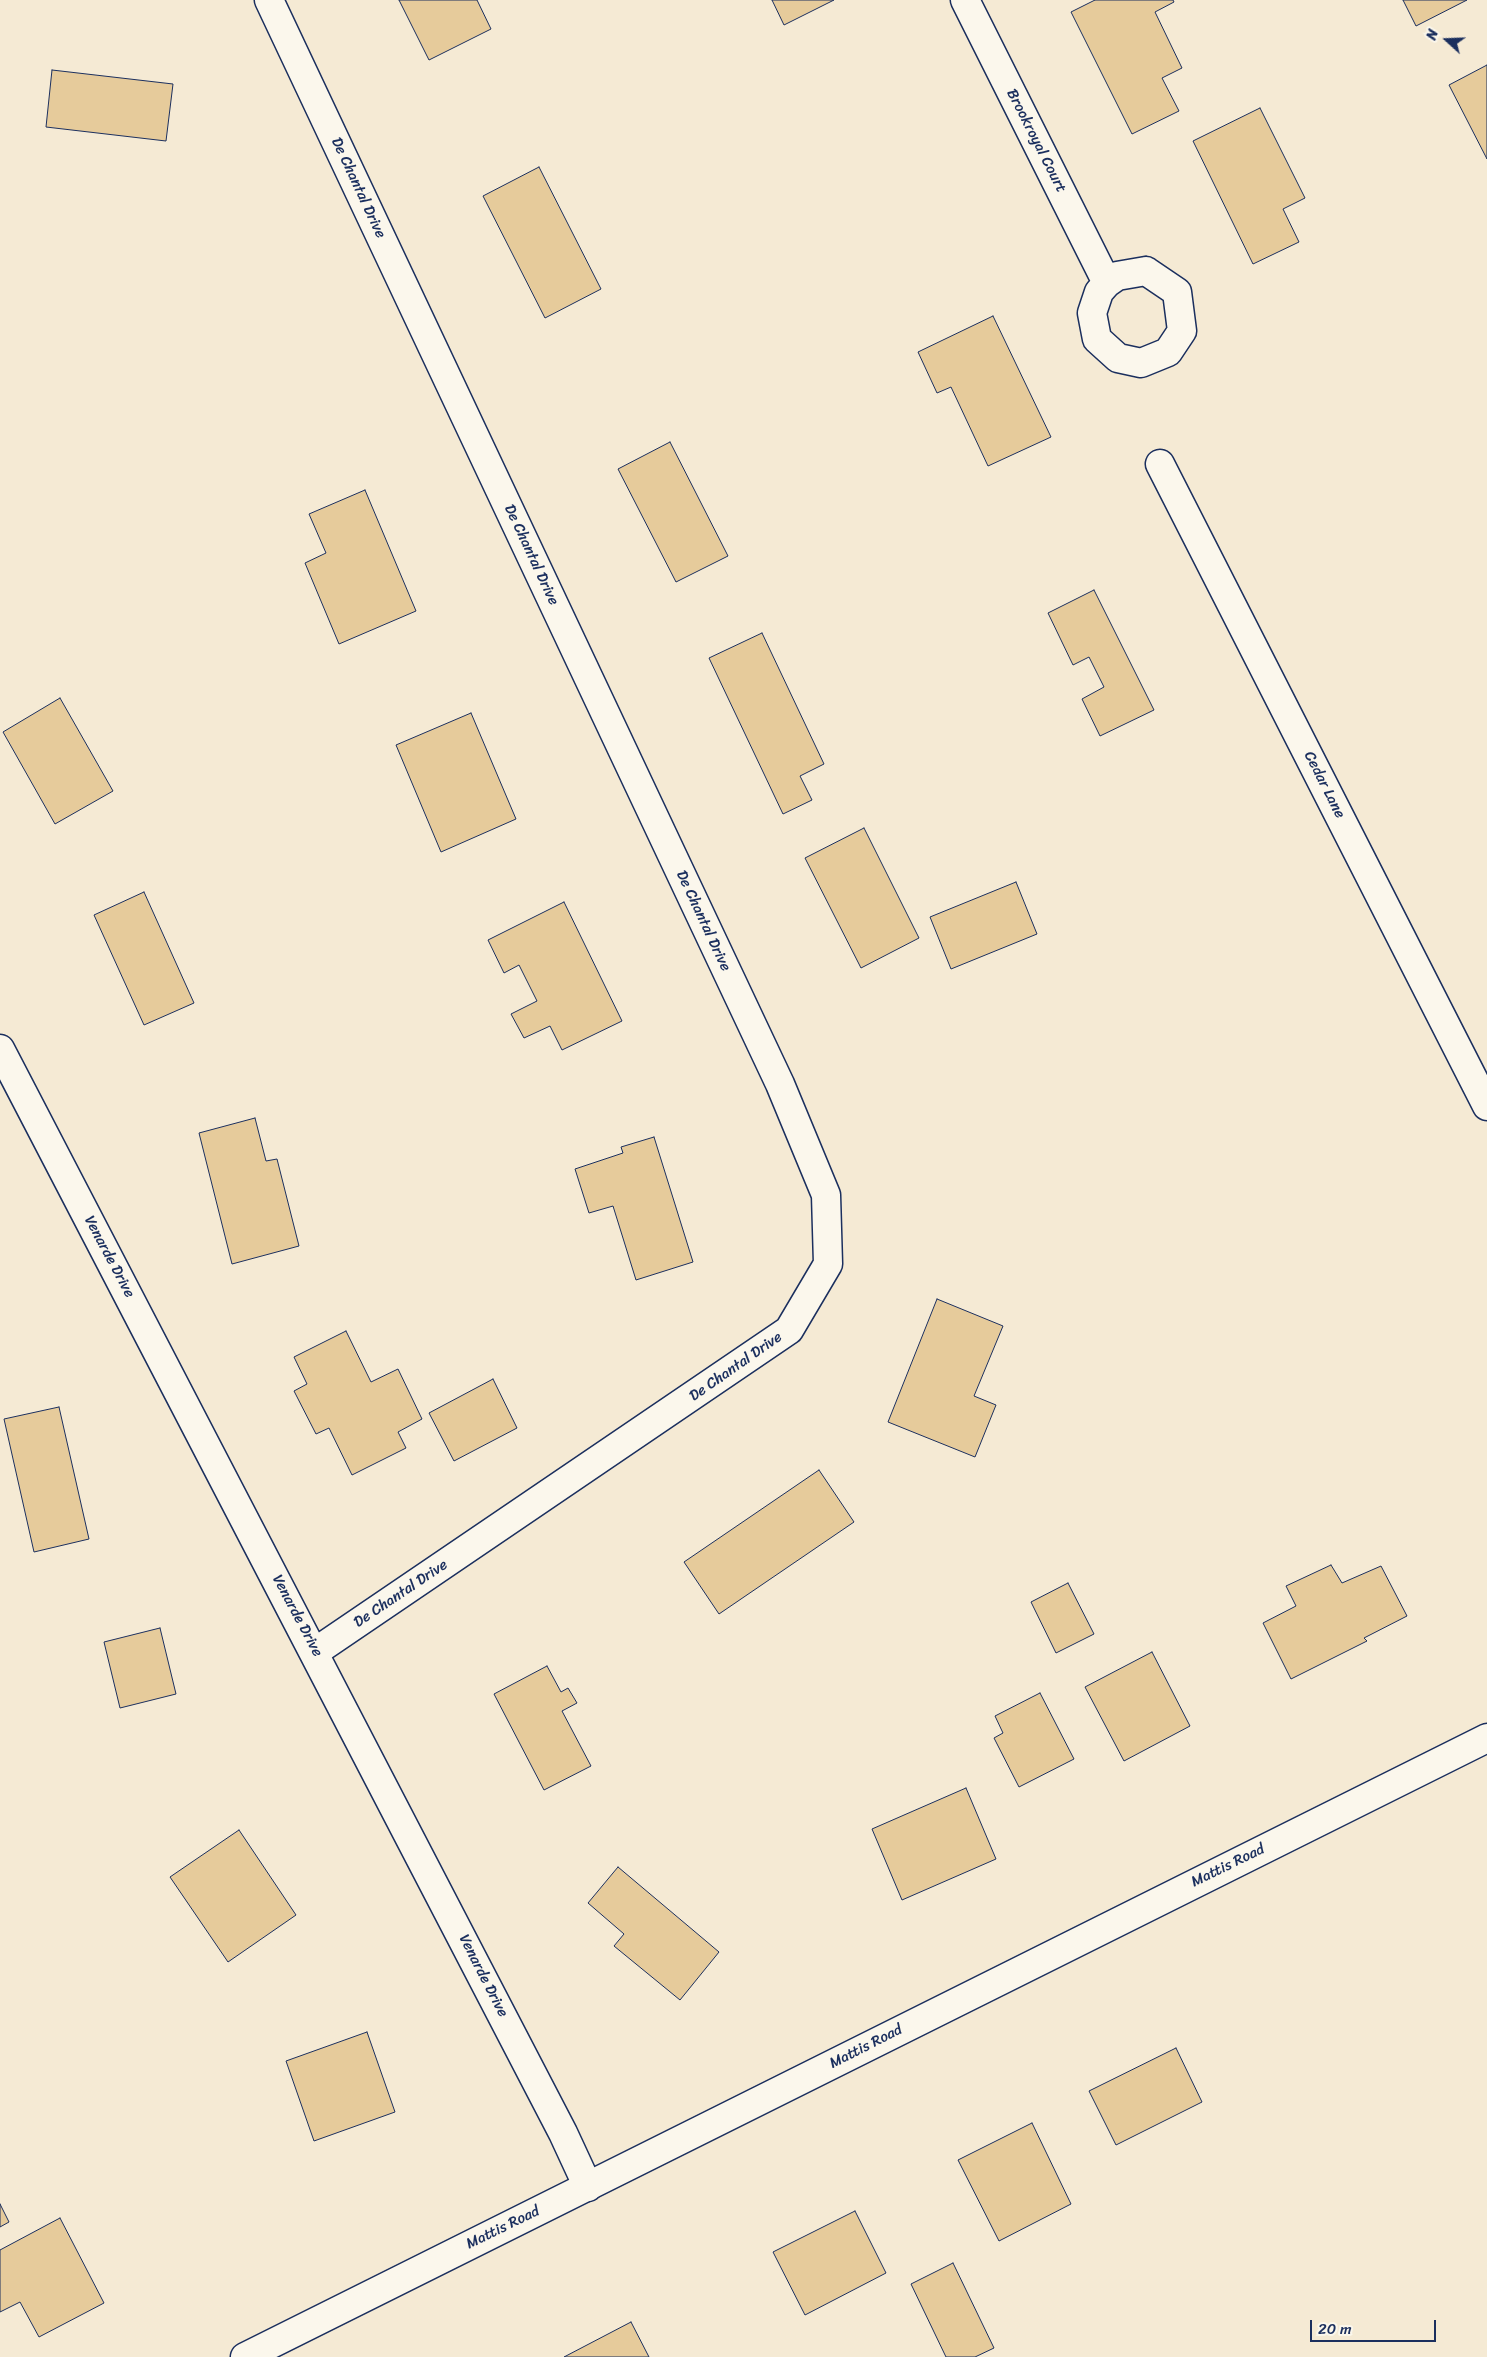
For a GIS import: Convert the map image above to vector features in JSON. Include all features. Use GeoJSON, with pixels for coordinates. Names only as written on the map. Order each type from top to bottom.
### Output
{"type":"FeatureCollection","features":[{"type":"Feature","properties":{"kind":"street","name":"De Chantal Drive"},"geometry":{"type":"LineString","coordinates":[[269,0],[780,1084],[826,1195],[828,1264],[789,1330],[315,1652]]}},
{"type":"Feature","properties":{"kind":"street","name":"Brookroyal Court"},"geometry":{"type":"LineString","coordinates":[[965,0],[1106,283]]}},
{"type":"Feature","properties":{"kind":"street","name":"Cedar Lane"},"geometry":{"type":"LineString","coordinates":[[1160,464],[1487,1106]]}},
{"type":"Feature","properties":{"kind":"street","name":"Venarde Drive"},"geometry":{"type":"LineString","coordinates":[[0,1049],[564,2133],[588,2187]]}},
{"type":"Feature","properties":{"kind":"street","name":"Mattis Road"},"geometry":{"type":"LineString","coordinates":[[245,2357],[1487,1738]]}},
{"type":"Feature","properties":{"kind":"building"},"geometry":{"type":"Polygon","coordinates":[[[399,0],[477,0],[491,29],[429,60],[399,0]]]}},
{"type":"Feature","properties":{"kind":"building"},"geometry":{"type":"Polygon","coordinates":[[[772,0],[834,0],[784,25],[772,0]]]}},
{"type":"Feature","properties":{"kind":"building"},"geometry":{"type":"Polygon","coordinates":[[[1095,0],[1173,0],[1174,2],[1155,12],[1182,68],[1162,78],[1179,111],[1132,134],[1071,12],[1095,0]]]}},
{"type":"Feature","properties":{"kind":"building"},"geometry":{"type":"Polygon","coordinates":[[[1403,0],[1467,0],[1416,26],[1403,0]]]}},
{"type":"Feature","properties":{"kind":"building"},"geometry":{"type":"Polygon","coordinates":[[[1487,65],[1487,159],[1449,85],[1487,65]]]}},
{"type":"Feature","properties":{"kind":"building"},"geometry":{"type":"Polygon","coordinates":[[[52,70],[173,84],[166,141],[46,127],[52,70]]]}},
{"type":"Feature","properties":{"kind":"building"},"geometry":{"type":"Polygon","coordinates":[[[1260,108],[1305,198],[1283,209],[1299,242],[1253,264],[1193,141],[1260,108]]]}},
{"type":"Feature","properties":{"kind":"building"},"geometry":{"type":"Polygon","coordinates":[[[539,167],[601,289],[545,318],[483,196],[539,167]]]}},
{"type":"Feature","properties":{"kind":"building"},"geometry":{"type":"Polygon","coordinates":[[[993,316],[1051,437],[988,466],[951,387],[937,393],[918,352],[993,316]]]}},
{"type":"Feature","properties":{"kind":"building"},"geometry":{"type":"Polygon","coordinates":[[[670,442],[728,556],[676,582],[618,469],[670,442]]]}},
{"type":"Feature","properties":{"kind":"building"},"geometry":{"type":"Polygon","coordinates":[[[365,490],[416,611],[339,644],[305,563],[326,553],[309,514],[365,490]]]}},
{"type":"Feature","properties":{"kind":"building"},"geometry":{"type":"Polygon","coordinates":[[[1094,590],[1154,710],[1100,736],[1082,699],[1104,687],[1089,657],[1073,665],[1048,613],[1094,590]]]}},
{"type":"Feature","properties":{"kind":"building"},"geometry":{"type":"Polygon","coordinates":[[[762,633],[824,764],[800,776],[812,800],[783,814],[709,658],[762,633]]]}},
{"type":"Feature","properties":{"kind":"building"},"geometry":{"type":"Polygon","coordinates":[[[60,698],[113,791],[55,824],[3,732],[60,698]]]}},
{"type":"Feature","properties":{"kind":"building"},"geometry":{"type":"Polygon","coordinates":[[[471,713],[516,819],[441,852],[396,745],[471,713]]]}},
{"type":"Feature","properties":{"kind":"building"},"geometry":{"type":"Polygon","coordinates":[[[864,828],[919,938],[861,968],[805,858],[864,828]]]}},
{"type":"Feature","properties":{"kind":"building"},"geometry":{"type":"Polygon","coordinates":[[[1016,882],[1037,934],[951,969],[930,917],[1016,882]]]}},
{"type":"Feature","properties":{"kind":"building"},"geometry":{"type":"Polygon","coordinates":[[[144,892],[194,1003],[144,1025],[94,915],[144,892]]]}},
{"type":"Feature","properties":{"kind":"building"},"geometry":{"type":"Polygon","coordinates":[[[564,902],[622,1021],[562,1050],[550,1026],[524,1038],[511,1014],[537,1001],[519,965],[504,973],[488,940],[564,902]]]}},
{"type":"Feature","properties":{"kind":"building"},"geometry":{"type":"Polygon","coordinates":[[[255,1118],[266,1161],[277,1159],[299,1246],[232,1264],[199,1133],[255,1118]]]}},
{"type":"Feature","properties":{"kind":"building"},"geometry":{"type":"Polygon","coordinates":[[[654,1137],[693,1262],[636,1280],[613,1206],[589,1213],[575,1169],[623,1153],[621,1147],[654,1137]]]}},
{"type":"Feature","properties":{"kind":"building"},"geometry":{"type":"Polygon","coordinates":[[[937,1299],[1003,1326],[974,1396],[996,1405],[975,1457],[888,1422],[937,1299]]]}},
{"type":"Feature","properties":{"kind":"building"},"geometry":{"type":"Polygon","coordinates":[[[346,1331],[371,1382],[398,1369],[422,1419],[398,1432],[406,1448],[352,1475],[329,1428],[316,1434],[294,1391],[307,1384],[294,1357],[346,1331]]]}},
{"type":"Feature","properties":{"kind":"building"},"geometry":{"type":"Polygon","coordinates":[[[493,1379],[517,1428],[454,1461],[429,1413],[493,1379]]]}},
{"type":"Feature","properties":{"kind":"building"},"geometry":{"type":"Polygon","coordinates":[[[59,1407],[89,1539],[34,1552],[4,1419],[59,1407]]]}},
{"type":"Feature","properties":{"kind":"building"},"geometry":{"type":"Polygon","coordinates":[[[819,1470],[854,1522],[719,1614],[684,1562],[819,1470]]]}},
{"type":"Feature","properties":{"kind":"building"},"geometry":{"type":"Polygon","coordinates":[[[1331,1565],[1342,1583],[1381,1566],[1407,1616],[1364,1638],[1367,1641],[1291,1679],[1263,1623],[1296,1606],[1286,1586],[1331,1565]]]}},
{"type":"Feature","properties":{"kind":"building"},"geometry":{"type":"Polygon","coordinates":[[[1068,1583],[1094,1634],[1056,1653],[1031,1602],[1068,1583]]]}},
{"type":"Feature","properties":{"kind":"building"},"geometry":{"type":"Polygon","coordinates":[[[160,1628],[176,1694],[120,1708],[104,1642],[160,1628]]]}},
{"type":"Feature","properties":{"kind":"building"},"geometry":{"type":"Polygon","coordinates":[[[1152,1652],[1190,1726],[1124,1761],[1085,1687],[1152,1652]]]}},
{"type":"Feature","properties":{"kind":"building"},"geometry":{"type":"Polygon","coordinates":[[[547,1666],[561,1692],[568,1688],[577,1703],[562,1711],[591,1766],[544,1790],[494,1694],[547,1666]]]}},
{"type":"Feature","properties":{"kind":"building"},"geometry":{"type":"Polygon","coordinates":[[[1040,1693],[1074,1759],[1019,1787],[994,1738],[1003,1733],[995,1716],[1040,1693]]]}},
{"type":"Feature","properties":{"kind":"building"},"geometry":{"type":"Polygon","coordinates":[[[966,1788],[996,1859],[902,1900],[872,1829],[966,1788]]]}},
{"type":"Feature","properties":{"kind":"building"},"geometry":{"type":"Polygon","coordinates":[[[239,1830],[296,1915],[228,1962],[170,1877],[239,1830]]]}},
{"type":"Feature","properties":{"kind":"building"},"geometry":{"type":"Polygon","coordinates":[[[618,1867],[719,1952],[680,2000],[614,1946],[624,1934],[588,1903],[618,1867]]]}},
{"type":"Feature","properties":{"kind":"building"},"geometry":{"type":"Polygon","coordinates":[[[367,2032],[395,2112],[314,2141],[286,2061],[367,2032]]]}},
{"type":"Feature","properties":{"kind":"building"},"geometry":{"type":"Polygon","coordinates":[[[1176,2048],[1202,2102],[1116,2145],[1089,2091],[1176,2048]]]}},
{"type":"Feature","properties":{"kind":"building"},"geometry":{"type":"Polygon","coordinates":[[[1032,2123],[1071,2204],[999,2241],[958,2160],[1032,2123]]]}},
{"type":"Feature","properties":{"kind":"building"},"geometry":{"type":"Polygon","coordinates":[[[0,2204],[9,2222],[0,2227],[0,2204]]]}},
{"type":"Feature","properties":{"kind":"building"},"geometry":{"type":"Polygon","coordinates":[[[855,2211],[886,2273],[805,2315],[773,2252],[855,2211]]]}},
{"type":"Feature","properties":{"kind":"building"},"geometry":{"type":"Polygon","coordinates":[[[60,2218],[104,2303],[39,2337],[20,2302],[0,2312],[0,2250],[60,2218]]]}},
{"type":"Feature","properties":{"kind":"building"},"geometry":{"type":"Polygon","coordinates":[[[953,2263],[994,2348],[975,2357],[946,2357],[911,2284],[953,2263]]]}},
{"type":"Feature","properties":{"kind":"building"},"geometry":{"type":"Polygon","coordinates":[[[631,2322],[649,2357],[564,2357],[631,2322]]]}}]}
